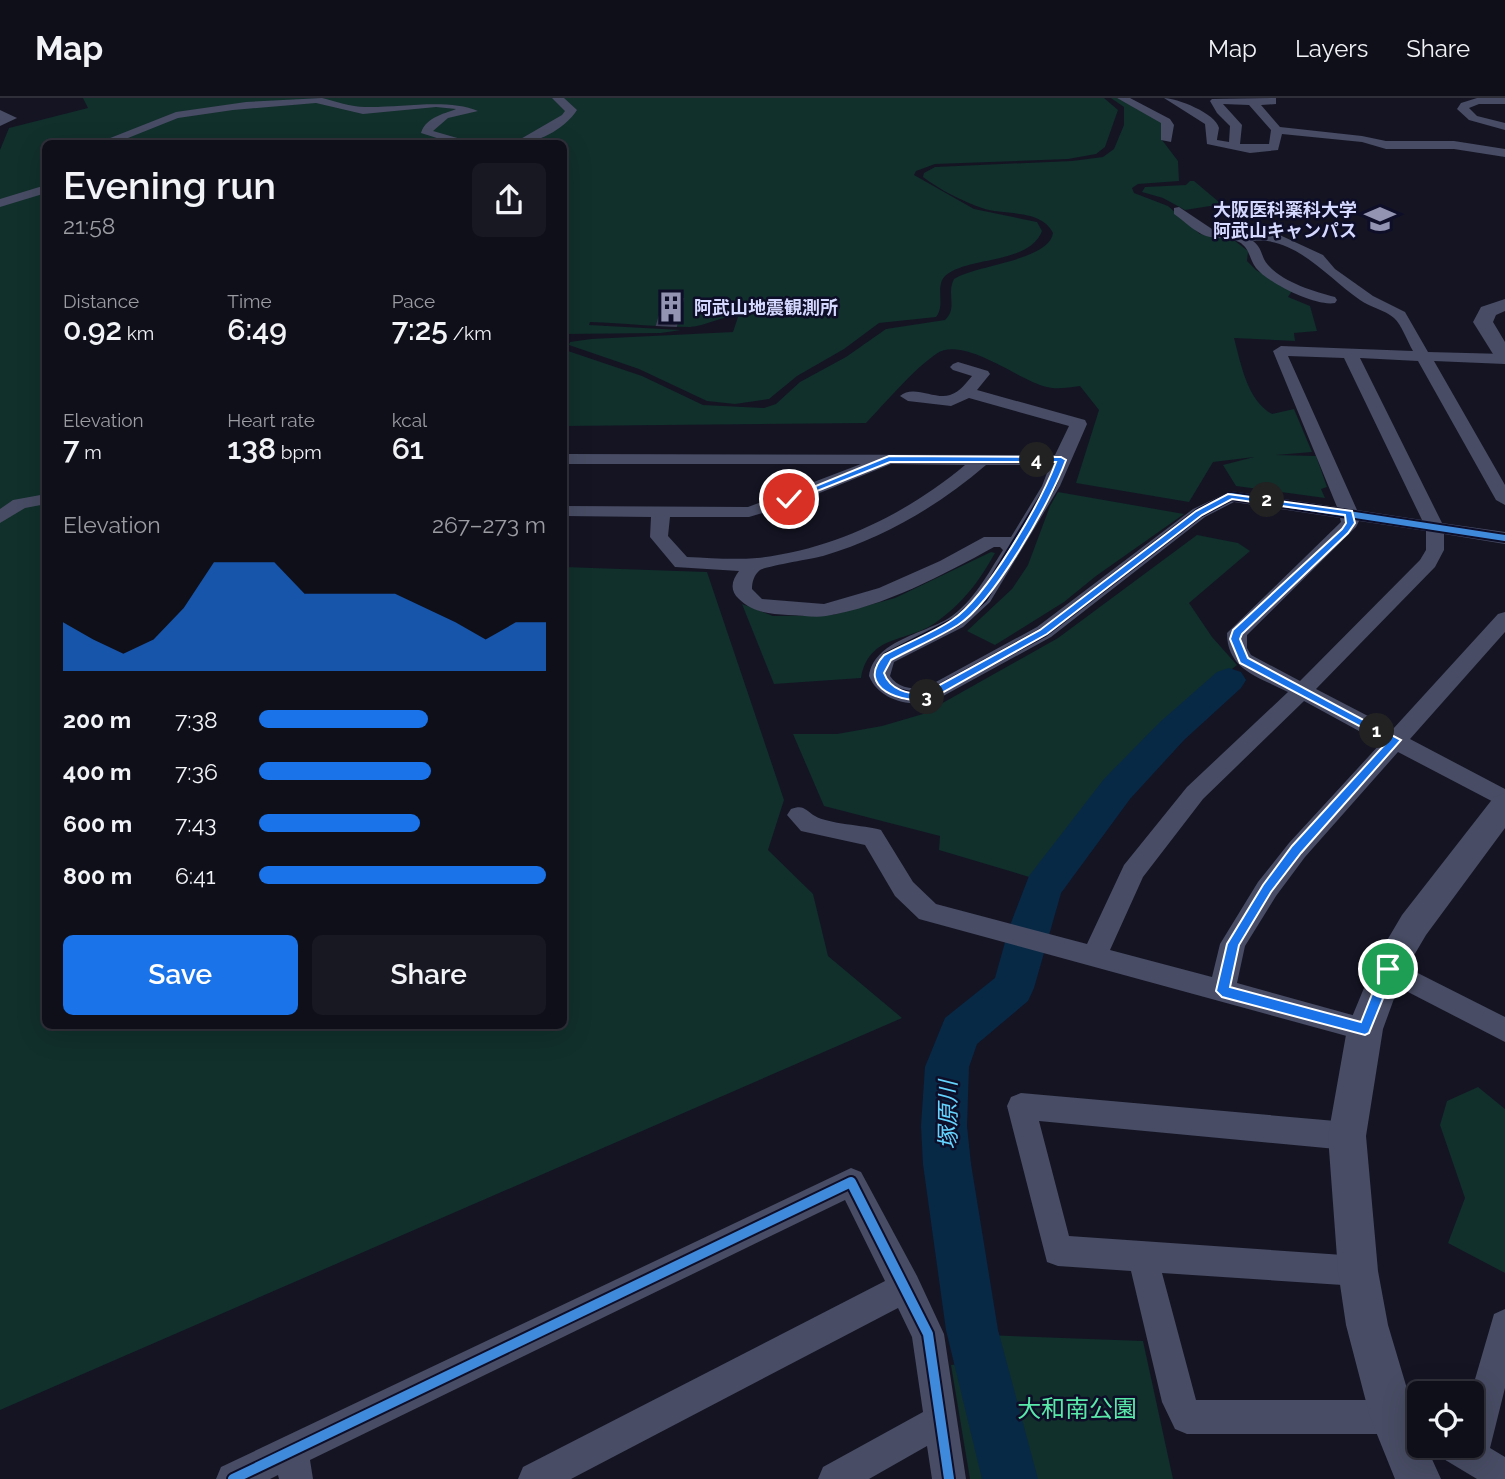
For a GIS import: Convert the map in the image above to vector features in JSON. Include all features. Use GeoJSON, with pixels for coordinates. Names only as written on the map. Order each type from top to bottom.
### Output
{"type":"FeatureCollection","features":[{"type":"Feature","properties":{"kind":"street"},"geometry":{"type":"LineString","coordinates":[[111,140],[176,115],[287,98]]}},
{"type":"Feature","properties":{"kind":"street"},"geometry":{"type":"LineString","coordinates":[[520,140],[556,127],[566,120],[571,110],[557,98]]}},
{"type":"Feature","properties":{"kind":"street"},"geometry":{"type":"LineString","coordinates":[[1122,98],[1166,121],[1167,140]]}},
{"type":"Feature","properties":{"kind":"street"},"geometry":{"type":"LineString","coordinates":[[1169,98],[1210,122],[1213,128],[1211,142],[1250,149],[1274,147],[1277,130]]}},
{"type":"Feature","properties":{"kind":"street"},"geometry":{"type":"LineString","coordinates":[[1234,146],[1236,125],[1221,111],[1216,101],[1272,102],[1271,98]]}},
{"type":"Feature","properties":{"kind":"street"},"geometry":{"type":"LineString","coordinates":[[233,107],[306,100],[363,111],[409,105],[457,106],[472,111],[439,118],[427,132],[457,140]]}},
{"type":"Feature","properties":{"kind":"street"},"geometry":{"type":"LineString","coordinates":[[1505,101],[1476,101],[1465,105],[1464,109],[1478,120],[1505,127]]}},
{"type":"Feature","properties":{"kind":"street"},"geometry":{"type":"LineString","coordinates":[[1252,102],[1277,130],[1362,139],[1386,145],[1445,145],[1504,150]]}},
{"type":"Feature","properties":{"kind":"street"},"geometry":{"type":"LineString","coordinates":[[0,113],[10,118],[0,123]]}},
{"type":"Feature","properties":{"kind":"street"},"geometry":{"type":"LineString","coordinates":[[0,203],[42,190]]}},
{"type":"Feature","properties":{"kind":"street"},"geometry":{"type":"LineString","coordinates":[[1179,211],[1208,232],[1242,238],[1271,235],[1318,258],[1339,279],[1367,299],[1400,315],[1505,500]]}},
{"type":"Feature","properties":{"kind":"street"},"geometry":{"type":"LineString","coordinates":[[1242,238],[1254,248],[1258,260],[1268,271],[1308,293],[1330,300]]}},
{"type":"Feature","properties":{"kind":"street"},"geometry":{"type":"LineString","coordinates":[[1505,305],[1488,311],[1483,322],[1505,359]]}},
{"type":"Feature","properties":{"kind":"street"},"geometry":{"type":"LineString","coordinates":[[1505,359],[1288,349],[1280,354],[1349,513],[1350,523],[1345,531],[1237,633],[1237,648],[1244,660],[1505,799]]}},
{"type":"Feature","properties":{"kind":"street"},"geometry":{"type":"LineString","coordinates":[[1094,957],[1133,872],[1195,793],[1302,691],[1428,563],[1435,550],[1435,527],[1349,352]]}},
{"type":"Feature","properties":{"kind":"street"},"geometry":{"type":"LineString","coordinates":[[908,397],[951,401],[967,391],[982,374],[958,367]]}},
{"type":"Feature","properties":{"kind":"street"},"geometry":{"type":"LineString","coordinates":[[967,391],[1079,424],[1061,460],[1052,486],[983,598],[956,622],[887,657],[881,664],[879,673],[882,682],[890,690],[914,698],[928,696],[1044,632],[1199,513],[1231,496],[1505,538]]}},
{"type":"Feature","properties":{"kind":"street"},"geometry":{"type":"LineString","coordinates":[[567,459],[1061,460]]}},
{"type":"Feature","properties":{"kind":"street"},"geometry":{"type":"LineString","coordinates":[[567,511],[749,512],[889,459]]}},
{"type":"Feature","properties":{"kind":"street"},"geometry":{"type":"LineString","coordinates":[[661,512],[659,537],[682,563],[755,564],[814,552],[901,517],[960,480],[981,460]]}},
{"type":"Feature","properties":{"kind":"street"},"geometry":{"type":"LineString","coordinates":[[0,518],[19,504],[42,500]]}},
{"type":"Feature","properties":{"kind":"street"},"geometry":{"type":"LineString","coordinates":[[755,564],[743,579],[736,595],[756,604],[778,608],[824,610],[886,592],[947,565],[1015,526],[1042,502]]}},
{"type":"Feature","properties":{"kind":"street"},"geometry":{"type":"LineString","coordinates":[[990,541],[1006,542],[1012,550]]}},
{"type":"Feature","properties":{"kind":"street"},"geometry":{"type":"LineString","coordinates":[[1222,991],[1233,944],[1267,889],[1297,850],[1505,619]]}},
{"type":"Feature","properties":{"kind":"street"},"geometry":{"type":"LineString","coordinates":[[1418,1479],[1406,1422],[1367,1325],[1358,1271],[1347,1136],[1365,1029],[1388,969],[1414,925],[1505,805]]}},
{"type":"Feature","properties":{"kind":"street"},"geometry":{"type":"LineString","coordinates":[[799,815],[809,825],[873,837],[904,889],[928,912],[1365,1029]]}},
{"type":"Feature","properties":{"kind":"street"},"geometry":{"type":"LineString","coordinates":[[1388,969],[1505,1030]]}},
{"type":"Feature","properties":{"kind":"street"},"geometry":{"type":"LineString","coordinates":[[1347,1136],[1021,1106],[1058,1251],[1143,1259],[1358,1271]]}},
{"type":"Feature","properties":{"kind":"street"},"geometry":{"type":"LineString","coordinates":[[233,1479],[293,1465],[851,1182],[928,1334],[948,1479]]}},
{"type":"Feature","properties":{"kind":"street"},"geometry":{"type":"LineString","coordinates":[[1143,1259],[1179,1402],[1186,1417],[1406,1422]]}},
{"type":"Feature","properties":{"kind":"street"},"geometry":{"type":"LineString","coordinates":[[535,1479],[906,1287]]}},
{"type":"Feature","properties":{"kind":"street"},"geometry":{"type":"LineString","coordinates":[[1484,1403],[1500,1368],[1505,1325]]}},
{"type":"Feature","properties":{"kind":"street"},"geometry":{"type":"LineString","coordinates":[[835,1479],[939,1421]]}},
{"type":"Feature","properties":{"kind":"street"},"geometry":{"type":"LineString","coordinates":[[1475,1458],[1505,1476]]}},
{"type":"Feature","properties":{"kind":"green space"},"geometry":{"type":"Polygon","coordinates":[[[83,98],[1104,98],[1118,110],[1105,147],[1096,154],[1068,159],[935,164],[916,171],[914,175],[974,209],[1037,222],[1042,231],[1036,241],[1026,249],[959,268],[944,277],[936,317],[879,323],[844,349],[797,376],[769,399],[735,404],[707,401],[639,369],[569,345],[570,342],[591,339],[733,332],[738,317],[690,327],[590,322],[589,325],[681,330],[661,333],[567,334],[567,140],[42,140],[42,1029],[567,1029],[567,567],[707,572],[784,800],[768,850],[813,894],[828,956],[902,1018],[0,1410],[0,150],[9,128],[88,108],[83,98]]]}},
{"type":"Feature","properties":{"kind":"green space"},"geometry":{"type":"Polygon","coordinates":[[[1111,98],[1117,98],[1162,122],[1162,140],[1178,161],[1179,181],[1138,184],[1132,188],[1134,193],[1168,206],[1200,234],[1235,241],[1248,251],[1247,261],[1256,270],[1292,291],[1288,297],[1310,306],[1317,331],[1294,333],[1295,341],[1234,338],[1246,380],[1256,400],[1272,414],[1294,409],[1312,452],[1276,455],[1316,456],[1327,487],[1321,489],[1325,498],[1236,486],[1223,465],[1254,457],[1213,462],[1189,502],[1076,483],[1099,410],[1080,386],[1047,387],[976,354],[961,350],[936,354],[866,423],[567,426],[567,351],[642,376],[703,405],[764,408],[776,404],[800,382],[846,357],[886,329],[945,320],[951,311],[954,279],[1039,250],[1053,233],[1047,225],[1031,216],[991,210],[959,199],[923,177],[924,173],[935,167],[1072,161],[1103,157],[1114,149],[1124,125],[1124,107],[1111,98]]]}},
{"type":"Feature","properties":{"kind":"green space"},"geometry":{"type":"Polygon","coordinates":[[[1194,181],[1226,208],[1222,210],[1210,206],[1185,210],[1163,198],[1142,192],[1145,187],[1186,185],[1194,181]]]}},
{"type":"Feature","properties":{"kind":"green space"},"geometry":{"type":"Polygon","coordinates":[[[1058,492],[1184,514],[1064,602],[995,645],[967,631],[1012,589],[1028,565],[1058,492]]]}},
{"type":"Feature","properties":{"kind":"green space"},"geometry":{"type":"Polygon","coordinates":[[[1197,535],[1238,543],[1250,551],[1189,603],[1212,637],[1237,665],[1187,704],[1140,746],[1077,819],[1036,879],[939,850],[940,836],[824,806],[793,734],[837,734],[882,726],[923,714],[1058,638],[1197,535]]]}},
{"type":"Feature","properties":{"kind":"green space"},"geometry":{"type":"Polygon","coordinates":[[[991,552],[995,553],[983,574],[954,608],[924,629],[880,647],[865,664],[861,678],[774,684],[742,604],[773,616],[833,615],[895,598],[991,552]]]}},
{"type":"Feature","properties":{"kind":"green space"},"geometry":{"type":"Polygon","coordinates":[[[1478,1087],[1505,1109],[1505,1273],[1448,1243],[1465,1198],[1440,1125],[1447,1101],[1478,1087]]]}},
{"type":"Feature","properties":{"kind":"green space","name":"大和南公園"},"geometry":{"type":"Polygon","coordinates":[[[985,1335],[1143,1341],[1173,1479],[1021,1479],[985,1335]]]}},
{"type":"Feature","properties":{"kind":"green space"},"geometry":{"type":"Polygon","coordinates":[[[972,1363],[997,1450],[1002,1479],[970,1479],[951,1365],[972,1363]]]}},
{"type":"Feature","properties":{"kind":"building"},"geometry":{"type":"Polygon","coordinates":[[[665,298],[683,299],[676,326],[657,325],[665,298]]]}},
{"type":"Feature","properties":{"kind":"waterway","name":"塚原川"},"geometry":{"type":"LineString","coordinates":[[1010,1479],[972,1330],[947,1164],[944,1126],[947,1067],[960,1032],[1013,988],[1043,887],[1117,789],[1172,731],[1229,680]]}},
{"type":"Feature","properties":{"kind":"cycle path"},"geometry":{"type":"LineString","coordinates":[[889,459],[1061,460],[1051,486],[983,598],[956,622],[887,657],[880,667],[879,676],[882,683],[898,693],[908,695],[927,696],[1044,632],[1199,513],[1231,496],[1505,538]]}},
{"type":"Feature","properties":{"kind":"cycle path"},"geometry":{"type":"LineString","coordinates":[[233,1479],[851,1182],[928,1334],[949,1479]]}},
{"type":"Feature","properties":{"kind":"place","name":"大阪医科薬科大学 阿武山キャンパス"},"geometry":{"type":"Point","coordinates":[1380,219]}},
{"type":"Feature","properties":{"kind":"place","name":"阿武山地震観測所"},"geometry":{"type":"Point","coordinates":[671,307]}},
{"type":"Feature","properties":{"kind":"route"},"geometry":{"type":"LineString","coordinates":[[789,499],[889,459],[1061,460],[1052,486],[983,598],[956,622],[887,657],[881,664],[879,673],[882,682],[890,690],[914,698],[928,696],[946,687],[1044,632],[1199,513],[1231,496],[1349,513],[1350,523],[1345,531],[1237,633],[1235,639],[1244,660],[1395,740],[1297,850],[1267,889],[1233,944],[1222,991],[1365,1029],[1388,969]]}}]}
